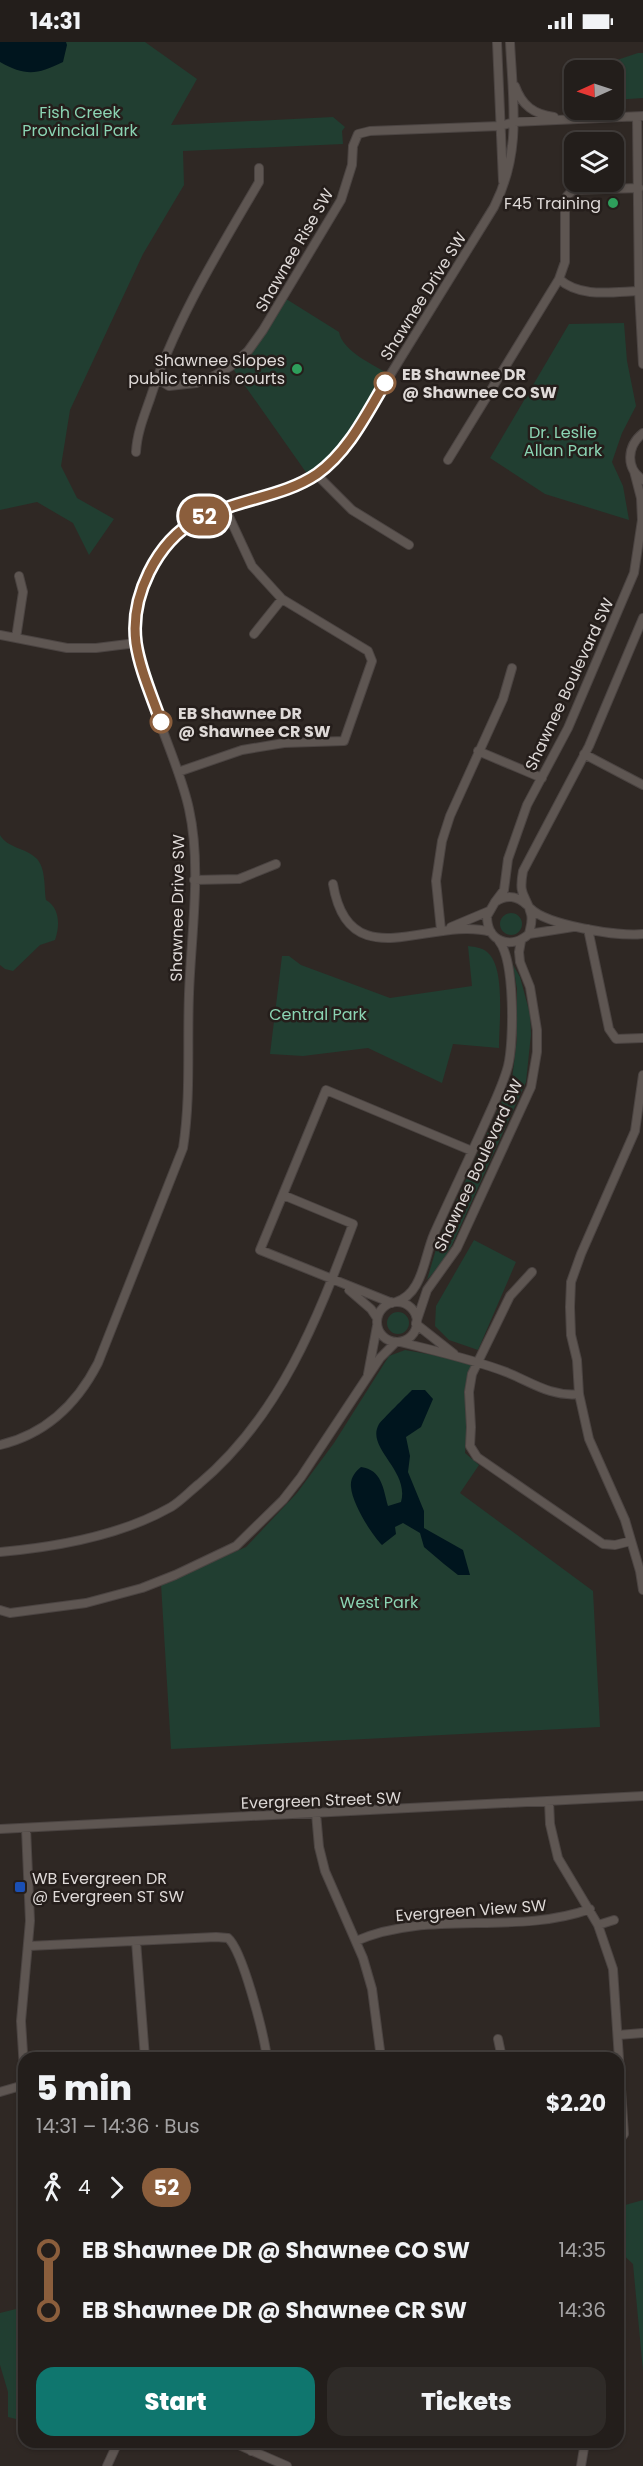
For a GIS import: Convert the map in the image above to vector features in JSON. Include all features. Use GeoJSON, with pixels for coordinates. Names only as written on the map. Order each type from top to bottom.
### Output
{"type":"FeatureCollection","features":[{"type":"Feature","properties":{"kind":"street"},"geometry":{"type":"LineString","coordinates":[[497,42],[507,124]]}},
{"type":"Feature","properties":{"kind":"street"},"geometry":{"type":"LineString","coordinates":[[503,186],[511,64],[510,42]]}},
{"type":"Feature","properties":{"kind":"street"},"geometry":{"type":"LineString","coordinates":[[511,64],[515,87],[519,97],[528,108],[544,116],[564,117]]}},
{"type":"Feature","properties":{"kind":"street"},"geometry":{"type":"LineString","coordinates":[[624,117],[640,116],[639,291],[643,364]]}},
{"type":"Feature","properties":{"kind":"street"},"geometry":{"type":"LineString","coordinates":[[507,124],[572,120]]}},
{"type":"Feature","properties":{"kind":"street","name":"Shawnee Drive SW"},"geometry":{"type":"LineString","coordinates":[[0,1445],[30,1434],[59,1416],[85,1388],[98,1363],[183,1148],[188,1113],[189,997],[195,845],[189,809],[136,643],[136,620],[141,593],[150,570],[166,546],[197,519],[275,493],[316,474],[339,453],[358,427],[474,240],[503,186],[512,160],[507,124]]}},
{"type":"Feature","properties":{"kind":"street","name":"Shawnee Rise SW"},"geometry":{"type":"LineString","coordinates":[[156,378],[169,386],[196,383],[231,366],[248,351],[341,200],[352,165],[353,146],[358,134],[370,131],[507,124]]}},
{"type":"Feature","properties":{"kind":"street"},"geometry":{"type":"LineString","coordinates":[[136,452],[137,438],[156,378],[193,294],[259,182],[259,168]]}},
{"type":"Feature","properties":{"kind":"street"},"geometry":{"type":"LineString","coordinates":[[448,460],[559,279],[565,262],[567,196],[573,190],[639,189]]}},
{"type":"Feature","properties":{"kind":"street"},"geometry":{"type":"LineString","coordinates":[[559,279],[568,287],[586,291],[639,291]]}},
{"type":"Feature","properties":{"kind":"street","name":"Shawnee Boulevard SW"},"geometry":{"type":"LineString","coordinates":[[495,902],[504,890],[508,859],[527,805],[568,728],[634,573],[642,520],[641,498],[629,455],[635,439],[643,433]]}},
{"type":"Feature","properties":{"kind":"street"},"geometry":{"type":"LineString","coordinates":[[634,471],[643,480]]}},
{"type":"Feature","properties":{"kind":"street"},"geometry":{"type":"LineString","coordinates":[[316,474],[352,510],[410,545]]}},
{"type":"Feature","properties":{"kind":"street"},"geometry":{"type":"LineString","coordinates":[[178,772],[242,750],[284,743],[344,741],[372,661],[368,651],[282,599],[252,566],[225,508]]}},
{"type":"Feature","properties":{"kind":"street"},"geometry":{"type":"LineString","coordinates":[[16,638],[23,592],[19,576]]}},
{"type":"Feature","properties":{"kind":"street"},"geometry":{"type":"LineString","coordinates":[[254,634],[282,599]]}},
{"type":"Feature","properties":{"kind":"street"},"geometry":{"type":"LineString","coordinates":[[529,934],[532,920],[521,888],[523,871],[584,754],[643,618]]}},
{"type":"Feature","properties":{"kind":"street"},"geometry":{"type":"LineString","coordinates":[[0,635],[67,648],[96,648],[136,643]]}},
{"type":"Feature","properties":{"kind":"street"},"geometry":{"type":"LineString","coordinates":[[441,930],[436,881],[437,862],[450,816],[503,699],[512,668]]}},
{"type":"Feature","properties":{"kind":"street"},"geometry":{"type":"LineString","coordinates":[[478,751],[542,778]]}},
{"type":"Feature","properties":{"kind":"street"},"geometry":{"type":"LineString","coordinates":[[584,754],[643,784]]}},
{"type":"Feature","properties":{"kind":"street"},"geometry":{"type":"LineString","coordinates":[[194,880],[239,879],[276,864]]}},
{"type":"Feature","properties":{"kind":"street"},"geometry":{"type":"LineString","coordinates":[[333,884],[336,906],[341,916],[350,925],[371,937],[396,938],[441,930],[480,929],[493,934],[505,943],[521,941],[529,934],[578,927]]}},
{"type":"Feature","properties":{"kind":"street"},"geometry":{"type":"LineString","coordinates":[[493,934],[487,922],[489,911],[495,902],[508,896],[515,897],[528,906],[538,917],[588,929],[622,934],[643,934]]}},
{"type":"Feature","properties":{"kind":"street"},"geometry":{"type":"LineString","coordinates":[[441,930],[489,911]]}},
{"type":"Feature","properties":{"kind":"street"},"geometry":{"type":"LineString","coordinates":[[588,929],[609,1029],[616,1038],[643,1038]]}},
{"type":"Feature","properties":{"kind":"street","name":"Shawnee Boulevard SW"},"geometry":{"type":"LineString","coordinates":[[394,1302],[408,1296],[416,1286],[433,1236],[504,1081],[512,1045],[509,968],[501,944],[493,934]]}},
{"type":"Feature","properties":{"kind":"street","name":"Shawnee Boulevard SW"},"geometry":{"type":"LineString","coordinates":[[416,1324],[427,1290],[457,1248],[531,1087],[537,1052],[537,1030],[530,987],[520,962],[521,941]]}},
{"type":"Feature","properties":{"kind":"street"},"geometry":{"type":"LineString","coordinates":[[643,1075],[635,1131],[581,1254],[572,1282],[570,1307],[579,1394],[589,1439],[625,1520],[640,1571],[643,1590]]}},
{"type":"Feature","properties":{"kind":"street"},"geometry":{"type":"LineString","coordinates":[[472,1151],[326,1090],[260,1250],[332,1280],[356,1295],[377,1322],[384,1337],[458,1356],[505,1372],[552,1393],[579,1394]]}},
{"type":"Feature","properties":{"kind":"street"},"geometry":{"type":"LineString","coordinates":[[0,1552],[44,1548],[110,1533],[172,1507],[217,1469],[265,1414],[306,1341],[353,1224],[283,1195]]}},
{"type":"Feature","properties":{"kind":"street"},"geometry":{"type":"LineString","coordinates":[[532,1272],[510,1296],[476,1363],[469,1392],[472,1451],[603,1544],[615,1545],[631,1541]]}},
{"type":"Feature","properties":{"kind":"street"},"geometry":{"type":"LineString","coordinates":[[340,1284],[411,1308],[416,1324],[458,1356]]}},
{"type":"Feature","properties":{"kind":"street"},"geometry":{"type":"LineString","coordinates":[[368,1376],[377,1322],[383,1308],[394,1302]]}},
{"type":"Feature","properties":{"kind":"street"},"geometry":{"type":"LineString","coordinates":[[0,1610],[10,1613],[86,1603],[142,1588],[236,1546],[283,1500],[380,1358],[398,1342],[409,1338],[416,1324]]}},
{"type":"Feature","properties":{"kind":"street","name":"Evergreen Street SW"},"geometry":{"type":"LineString","coordinates":[[0,1829],[643,1796]]}},
{"type":"Feature","properties":{"kind":"street"},"geometry":{"type":"LineString","coordinates":[[549,1801],[550,1824],[558,1858],[590,1909],[613,1969],[619,2052]]}},
{"type":"Feature","properties":{"kind":"street"},"geometry":{"type":"LineString","coordinates":[[316,1813],[319,1847],[325,1871],[356,1941],[372,1989],[380,2052]]}},
{"type":"Feature","properties":{"kind":"street"},"geometry":{"type":"LineString","coordinates":[[23,2052],[21,2021],[31,1890],[26,1828]]}},
{"type":"Feature","properties":{"kind":"street","name":"Evergreen View SW"},"geometry":{"type":"LineString","coordinates":[[356,1941],[371,1934],[400,1927],[544,1920],[574,1915],[590,1909]]}},
{"type":"Feature","properties":{"kind":"street"},"geometry":{"type":"LineString","coordinates":[[598,1926],[614,1920]]}},
{"type":"Feature","properties":{"kind":"street"},"geometry":{"type":"LineString","coordinates":[[28,1946],[216,1936],[231,1940],[238,1951],[266,2052]]}},
{"type":"Feature","properties":{"kind":"street"},"geometry":{"type":"LineString","coordinates":[[136,1941],[144,2052]]}},
{"type":"Feature","properties":{"kind":"street"},"geometry":{"type":"LineString","coordinates":[[618,2034],[643,2034]]}},
{"type":"Feature","properties":{"kind":"street"},"geometry":{"type":"LineString","coordinates":[[498,2039],[501,2052]]}},
{"type":"Feature","properties":{"kind":"street"},"geometry":{"type":"LineString","coordinates":[[0,2092],[18,2087]]}},
{"type":"Feature","properties":{"kind":"street"},"geometry":{"type":"LineString","coordinates":[[107,2466],[115,2448]]}},
{"type":"Feature","properties":{"kind":"street"},"geometry":{"type":"LineString","coordinates":[[245,2448],[287,2466]]}},
{"type":"Feature","properties":{"kind":"street"},"geometry":{"type":"LineString","coordinates":[[581,2466],[584,2448]]}},
{"type":"Feature","properties":{"kind":"green space","name":"Fish Creek Provincial Park"},"geometry":{"type":"Polygon","coordinates":[[[0,42],[145,42],[197,79],[171,125],[333,117],[345,127],[342,131],[343,144],[183,151],[184,185],[143,254],[70,410],[61,466],[77,498],[114,519],[89,555],[73,523],[37,502],[0,510],[0,42]]]}},
{"type":"Feature","properties":{"kind":"green space"},"geometry":{"type":"Polygon","coordinates":[[[643,53],[643,98],[624,99],[624,60],[617,60],[643,53]]]}},
{"type":"Feature","properties":{"kind":"green space"},"geometry":{"type":"Polygon","coordinates":[[[283,297],[339,332],[346,346],[367,362],[390,375],[347,443],[310,478],[231,366],[248,351],[283,297]]]}},
{"type":"Feature","properties":{"kind":"green space","name":"Dr. Leslie Allan Park"},"geometry":{"type":"Polygon","coordinates":[[[624,323],[627,361],[636,406],[622,433],[612,462],[623,486],[629,520],[545,494],[490,458],[569,324],[624,323]]]}},
{"type":"Feature","properties":{"kind":"green space"},"geometry":{"type":"Polygon","coordinates":[[[0,835],[7,843],[32,855],[39,862],[43,872],[46,900],[51,903],[58,918],[55,940],[40,945],[13,971],[0,965],[0,835]]]}},
{"type":"Feature","properties":{"kind":"green space"},"geometry":{"type":"Polygon","coordinates":[[[511,913],[519,916],[522,924],[519,932],[511,935],[503,932],[500,924],[503,916],[511,913]]]}},
{"type":"Feature","properties":{"kind":"green space","name":"Central Park"},"geometry":{"type":"Polygon","coordinates":[[[468,946],[486,951],[495,963],[500,999],[499,1048],[453,1044],[442,1083],[368,1048],[303,1056],[270,1054],[282,956],[289,956],[301,965],[390,998],[472,986],[468,946]]]}},
{"type":"Feature","properties":{"kind":"green space"},"geometry":{"type":"Polygon","coordinates":[[[513,965],[520,977],[530,1014],[531,1034],[526,1082],[452,1245],[440,1265],[427,1280],[439,1239],[512,1079],[517,1039],[517,989],[513,965]]]}},
{"type":"Feature","properties":{"kind":"green space"},"geometry":{"type":"Polygon","coordinates":[[[474,1240],[516,1262],[478,1350],[449,1340],[435,1326],[436,1306],[474,1240]]]}},
{"type":"Feature","properties":{"kind":"green space"},"geometry":{"type":"Polygon","coordinates":[[[398,1312],[406,1315],[409,1323],[406,1331],[398,1334],[390,1331],[387,1323],[390,1315],[398,1312]]]}},
{"type":"Feature","properties":{"kind":"green space","name":"West Park"},"geometry":{"type":"Polygon","coordinates":[[[405,1350],[473,1362],[465,1453],[479,1465],[460,1493],[593,1591],[600,1727],[171,1749],[161,1584],[246,1547],[297,1493],[334,1443],[389,1356],[405,1350]]]}},
{"type":"Feature","properties":{"kind":"green space"},"geometry":{"type":"Polygon","coordinates":[[[643,2200],[643,2371],[633,2264],[624,2256],[624,2205],[643,2200]]]}},
{"type":"Feature","properties":{"kind":"green space"},"geometry":{"type":"Polygon","coordinates":[[[18,2308],[18,2420],[8,2417],[8,2392],[0,2365],[0,2313],[18,2308]]]}},
{"type":"Feature","properties":{"kind":"water"},"geometry":{"type":"Polygon","coordinates":[[[0,42],[66,42],[67,45],[63,62],[46,69],[24,72],[0,62],[0,42]]]}},
{"type":"Feature","properties":{"kind":"water"},"geometry":{"type":"Polygon","coordinates":[[[412,1390],[425,1390],[433,1399],[421,1427],[406,1437],[410,1456],[408,1472],[424,1511],[424,1528],[463,1550],[470,1575],[458,1575],[424,1547],[420,1533],[403,1523],[395,1527],[396,1534],[382,1545],[363,1518],[352,1494],[352,1478],[361,1467],[377,1476],[383,1487],[388,1506],[401,1502],[402,1490],[399,1480],[382,1451],[376,1433],[379,1424],[412,1390]]]}},
{"type":"Feature","properties":{"kind":"bus line","name":"52"},"geometry":{"type":"LineString","coordinates":[[161,722],[136,643],[138,606],[150,570],[166,546],[197,519],[294,486],[316,474],[347,443],[385,383]]}},
{"type":"Feature","properties":{"kind":"place","name":"F45 Training"},"geometry":{"type":"Point","coordinates":[613,203]}},
{"type":"Feature","properties":{"kind":"place","name":"Shawnee Slopes public tennis courts"},"geometry":{"type":"Point","coordinates":[297,369]}},
{"type":"Feature","properties":{"kind":"place","name":"EB Shawnee DR @ Shawnee CO SW"},"geometry":{"type":"Point","coordinates":[385,383]}},
{"type":"Feature","properties":{"kind":"place","name":"EB Shawnee DR @ Shawnee CR SW"},"geometry":{"type":"Point","coordinates":[161,722]}},
{"type":"Feature","properties":{"kind":"place","name":"WB Evergreen DR @ Evergreen ST SW"},"geometry":{"type":"Point","coordinates":[20,1887]}}]}
